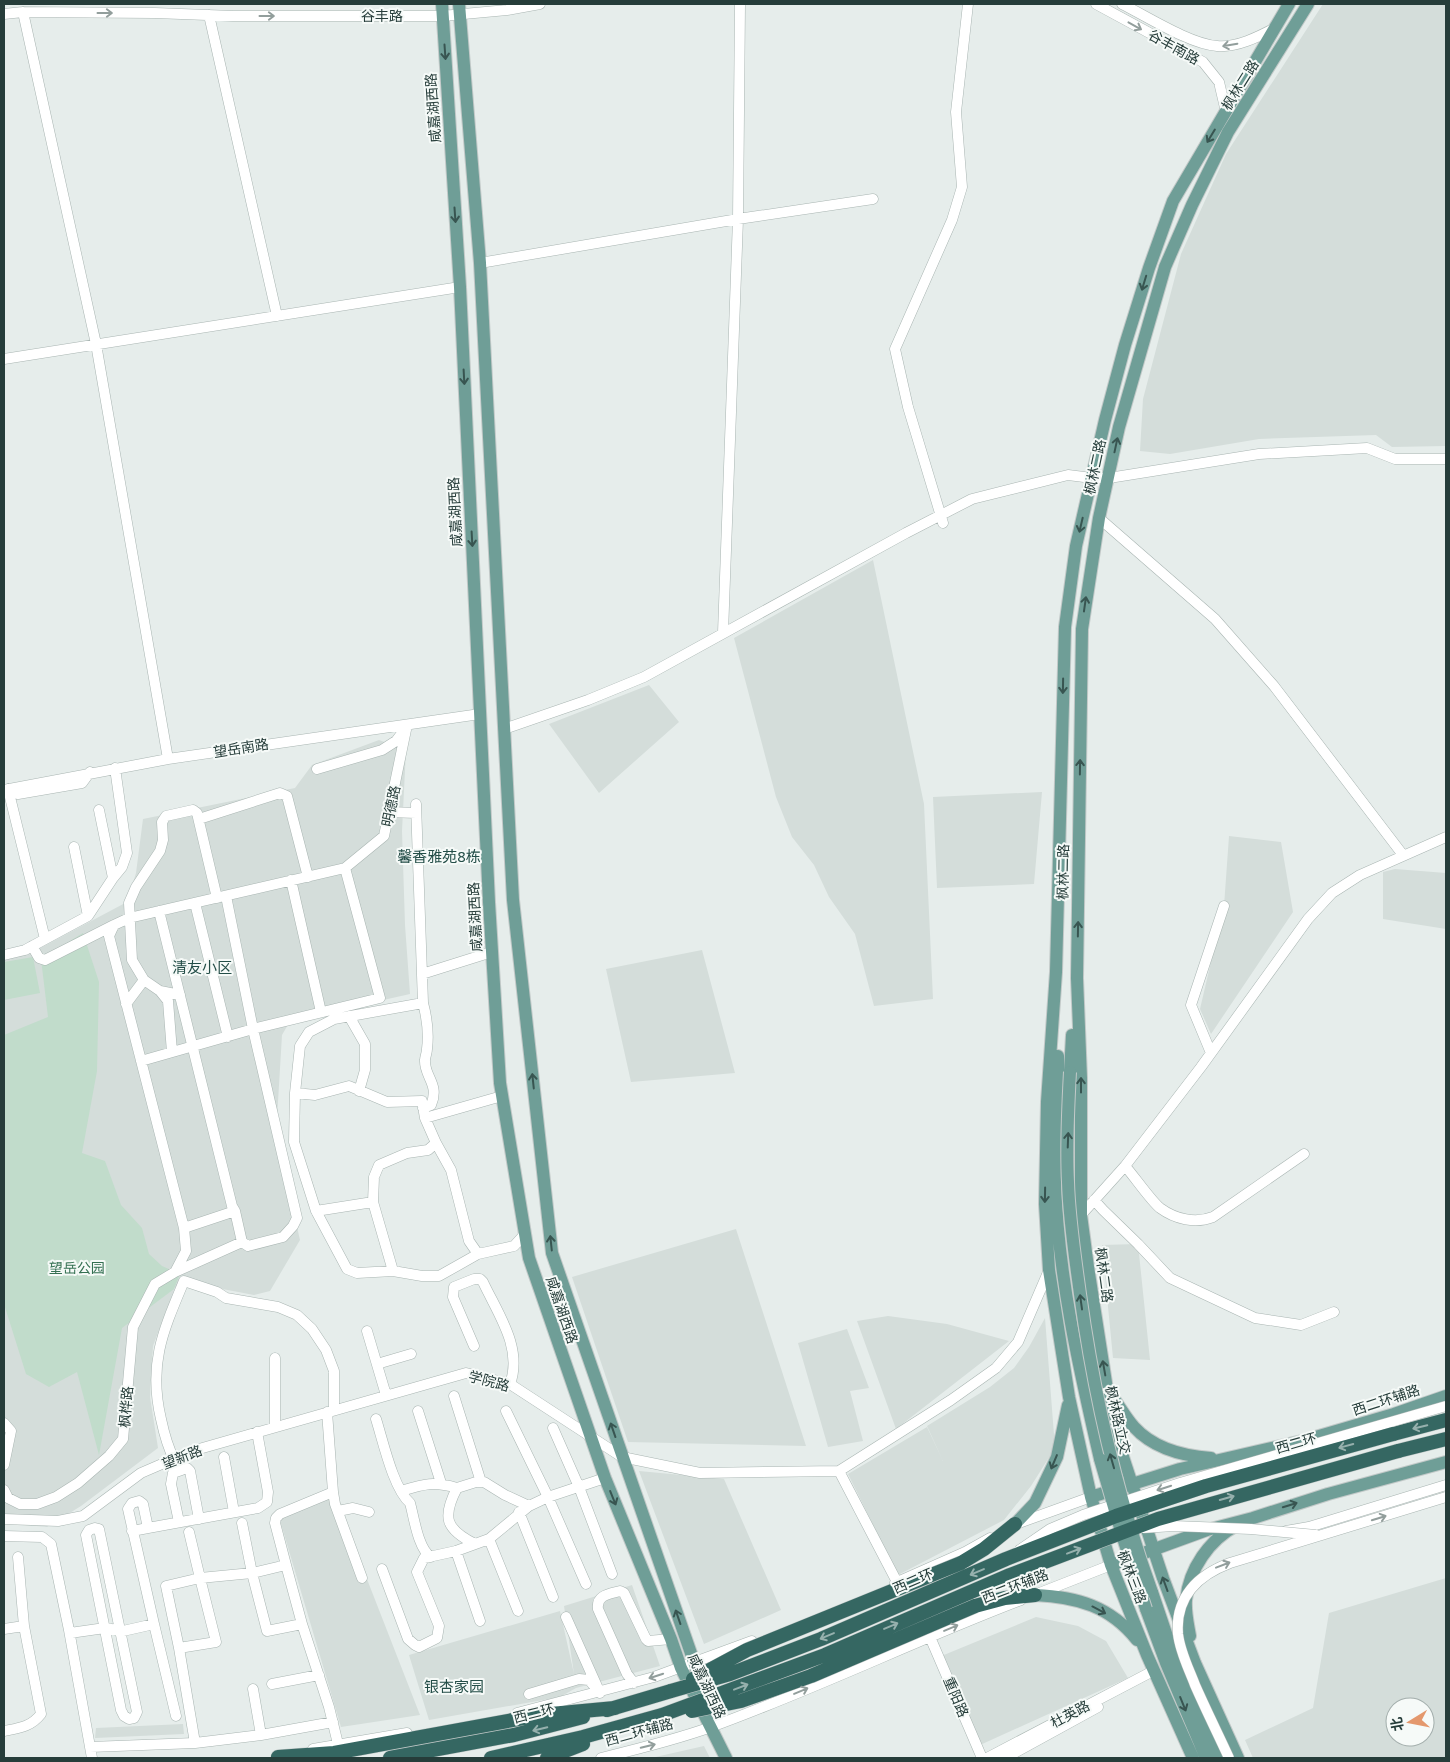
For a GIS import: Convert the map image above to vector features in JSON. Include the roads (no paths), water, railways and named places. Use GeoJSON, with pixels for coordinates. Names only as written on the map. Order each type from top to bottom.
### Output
{"type":"FeatureCollection","features":[{"type":"Feature","properties":{"kind":"highway","name":"西二环"},"geometry":{"type":"LineString","coordinates":[[390,1758],[514,1735],[730,1674],[821,1638],[1006,1559],[1163,1500],[1248,1474],[1446,1420]]}},
{"type":"Feature","properties":{"kind":"highway"},"geometry":{"type":"LineString","coordinates":[[491,1758],[583,1737],[662,1715],[825,1655],[1010,1575],[1158,1519],[1195,1507],[1446,1439]]}},
{"type":"Feature","properties":{"kind":"highway"},"geometry":{"type":"LineString","coordinates":[[670,1691],[747,1650],[960,1563],[984,1549],[1015,1524]]}},
{"type":"Feature","properties":{"kind":"highway"},"geometry":{"type":"LineString","coordinates":[[662,1715],[741,1702],[811,1676],[975,1606],[1005,1598],[1035,1594]]}},
{"type":"Feature","properties":{"kind":"highway"},"geometry":{"type":"LineString","coordinates":[[274,1758],[540,1715],[615,1708]]}},
{"type":"Feature","properties":{"kind":"highway"},"geometry":{"type":"LineString","coordinates":[[547,1758],[621,1726]]}},
{"type":"Feature","properties":{"kind":"main road","name":"枫林二路"},"geometry":{"type":"LineString","coordinates":[[1069,1397],[1049,1270],[1045,1204],[1046,1136],[1056,972],[1065,627],[1076,546],[1105,420],[1125,345],[1149,268],[1173,201],[1290,4]]}},
{"type":"Feature","properties":{"kind":"main road","name":"枫林二路"},"geometry":{"type":"LineString","coordinates":[[1132,1483],[1115,1429],[1107,1390],[1096,1325],[1082,1215],[1081,1078],[1077,978],[1082,629],[1099,518],[1119,427],[1165,267],[1192,205],[1228,132],[1308,4]]}},
{"type":"Feature","properties":{"kind":"main road","name":"咸嘉湖西路"},"geometry":{"type":"LineString","coordinates":[[459,9],[480,263],[513,900],[552,1253],[694,1663],[713,1726],[726,1758]]}},
{"type":"Feature","properties":{"kind":"main road","name":"咸嘉湖西路"},"geometry":{"type":"LineString","coordinates":[[442,10],[460,287],[492,952],[502,1096],[524,1234],[529,1258],[605,1478],[681,1668],[731,1758]]}},
{"type":"Feature","properties":{"kind":"main road","name":"枫林二路"},"geometry":{"type":"LineString","coordinates":[[1056,972],[1064,1074]]}},
{"type":"Feature","properties":{"kind":"main road","name":"枫林二路"},"geometry":{"type":"LineString","coordinates":[[1064,1074],[1077,978]]}},
{"type":"Feature","properties":{"kind":"main road","name":"枫林路立交"},"geometry":{"type":"LineString","coordinates":[[1064,1074],[1055,1182],[1066,1289],[1085,1396],[1122,1538],[1166,1663],[1206,1758]]}},
{"type":"Feature","properties":{"kind":"main road","name":"枫林路立交"},"geometry":{"type":"LineString","coordinates":[[1064,1074],[1070,1211],[1085,1332],[1094,1386],[1111,1456],[1142,1565],[1176,1663],[1219,1758]]}},
{"type":"Feature","properties":{"kind":"main road"},"geometry":{"type":"LineString","coordinates":[[1107,1390],[1134,1427],[1148,1439],[1182,1455],[1226,1459]]}},
{"type":"Feature","properties":{"kind":"main road","name":"西二环辅路"},"geometry":{"type":"LineString","coordinates":[[1090,1497],[1180,1469],[1349,1427],[1446,1396]]}},
{"type":"Feature","properties":{"kind":"main road"},"geometry":{"type":"LineString","coordinates":[[1015,1524],[1034,1504],[1057,1458],[1069,1397]]}},
{"type":"Feature","properties":{"kind":"main road","name":"枫林三路"},"geometry":{"type":"LineString","coordinates":[[1069,1397],[1090,1497],[1111,1565],[1146,1655],[1193,1758]]}},
{"type":"Feature","properties":{"kind":"main road","name":"西二环辅路"},"geometry":{"type":"LineString","coordinates":[[1111,1565],[1207,1530],[1253,1518],[1328,1494],[1446,1462]]}},
{"type":"Feature","properties":{"kind":"main road","name":"枫林三路"},"geometry":{"type":"LineString","coordinates":[[1132,1483],[1163,1578],[1195,1663],[1238,1758]]}},
{"type":"Feature","properties":{"kind":"main road"},"geometry":{"type":"LineString","coordinates":[[1195,1663],[1186,1602],[1194,1570],[1214,1542],[1229,1529],[1253,1518]]}},
{"type":"Feature","properties":{"kind":"main road"},"geometry":{"type":"LineString","coordinates":[[1035,1594],[1062,1596],[1093,1606],[1121,1623],[1136,1639],[1146,1655]]}},
{"type":"Feature","properties":{"kind":"street"},"geometry":{"type":"LineString","coordinates":[[459,9],[507,10],[540,4]]}},
{"type":"Feature","properties":{"kind":"street"},"geometry":{"type":"LineString","coordinates":[[723,633],[738,219],[740,4]]}},
{"type":"Feature","properties":{"kind":"street"},"geometry":{"type":"LineString","coordinates":[[942,519],[908,407],[895,349],[952,220],[962,187],[956,112],[968,4]]}},
{"type":"Feature","properties":{"kind":"street","name":"谷丰南路"},"geometry":{"type":"LineString","coordinates":[[1096,4],[1203,62],[1219,82],[1226,112]]}},
{"type":"Feature","properties":{"kind":"street","name":"谷丰南路"},"geometry":{"type":"LineString","coordinates":[[1122,4],[1197,42],[1218,47],[1249,41],[1275,28]]}},
{"type":"Feature","properties":{"kind":"street","name":"谷丰路"},"geometry":{"type":"LineString","coordinates":[[4,14],[23,12],[209,15],[459,9]]}},
{"type":"Feature","properties":{"kind":"street"},"geometry":{"type":"LineString","coordinates":[[23,12],[96,344],[168,759]]}},
{"type":"Feature","properties":{"kind":"street"},"geometry":{"type":"LineString","coordinates":[[209,15],[277,316]]}},
{"type":"Feature","properties":{"kind":"street"},"geometry":{"type":"LineString","coordinates":[[480,263],[738,219],[873,199]]}},
{"type":"Feature","properties":{"kind":"street"},"geometry":{"type":"LineString","coordinates":[[4,359],[460,287]]}},
{"type":"Feature","properties":{"kind":"street"},"geometry":{"type":"LineString","coordinates":[[504,729],[588,700],[644,676],[942,519],[972,499],[1068,474],[1092,478],[1109,478],[1259,454],[1367,448],[1395,459],[1446,460]]}},
{"type":"Feature","properties":{"kind":"street"},"geometry":{"type":"LineString","coordinates":[[1099,518],[1215,620],[1274,686],[1403,855]]}},
{"type":"Feature","properties":{"kind":"street","name":"望岳南路"},"geometry":{"type":"LineString","coordinates":[[5,791],[90,772],[168,759],[480,714]]}},
{"type":"Feature","properties":{"kind":"street"},"geometry":{"type":"LineString","coordinates":[[317,769],[382,750],[396,741],[408,725]]}},
{"type":"Feature","properties":{"kind":"street","name":"明德路"},"geometry":{"type":"LineString","coordinates":[[345,868],[384,836],[408,725]]}},
{"type":"Feature","properties":{"kind":"street"},"geometry":{"type":"LineString","coordinates":[[4,955],[26,950],[88,916],[122,866],[127,853],[115,768]]}},
{"type":"Feature","properties":{"kind":"street"},"geometry":{"type":"LineString","coordinates":[[5,791],[45,939]]}},
{"type":"Feature","properties":{"kind":"street"},"geometry":{"type":"LineString","coordinates":[[199,820],[280,793],[287,796],[308,877]]}},
{"type":"Feature","properties":{"kind":"street"},"geometry":{"type":"LineString","coordinates":[[389,812],[416,809],[422,1003],[428,1033],[424,1061],[434,1088],[434,1097],[431,1105],[424,1113]]}},
{"type":"Feature","properties":{"kind":"street"},"geometry":{"type":"LineString","coordinates":[[99,810],[113,878]]}},
{"type":"Feature","properties":{"kind":"street"},"geometry":{"type":"LineString","coordinates":[[160,911],[242,1242],[252,1246],[283,1237],[293,1226],[297,1218],[222,897],[197,813],[193,810],[166,816],[162,822],[163,840],[160,852],[136,887],[129,903],[132,960],[144,980],[160,991],[168,1002],[172,1052]]}},
{"type":"Feature","properties":{"kind":"street"},"geometry":{"type":"LineString","coordinates":[[1082,1215],[1125,1166],[1211,1053],[1308,919],[1332,893],[1360,874],[1446,837]]}},
{"type":"Feature","properties":{"kind":"street"},"geometry":{"type":"LineString","coordinates":[[74,847],[88,916]]}},
{"type":"Feature","properties":{"kind":"street"},"geometry":{"type":"LineString","coordinates":[[32,946],[39,958],[45,960],[130,918],[345,868],[380,998],[253,1029],[141,1061]]}},
{"type":"Feature","properties":{"kind":"street"},"geometry":{"type":"LineString","coordinates":[[291,880],[321,1012]]}},
{"type":"Feature","properties":{"kind":"street"},"geometry":{"type":"LineString","coordinates":[[195,903],[228,1037]]}},
{"type":"Feature","properties":{"kind":"street"},"geometry":{"type":"LineString","coordinates":[[1211,1053],[1191,1005],[1224,906]]}},
{"type":"Feature","properties":{"kind":"street"},"geometry":{"type":"LineString","coordinates":[[114,925],[110,936],[184,1228],[186,1251],[175,1272]]}},
{"type":"Feature","properties":{"kind":"street"},"geometry":{"type":"LineString","coordinates":[[422,974],[492,952]]}},
{"type":"Feature","properties":{"kind":"street"},"geometry":{"type":"LineString","coordinates":[[126,1004],[144,980]]}},
{"type":"Feature","properties":{"kind":"street"},"geometry":{"type":"LineString","coordinates":[[160,991],[180,995]]}},
{"type":"Feature","properties":{"kind":"street"},"geometry":{"type":"LineString","coordinates":[[422,1003],[334,1019],[308,1032],[300,1046],[295,1093],[294,1142],[316,1211],[347,1269],[356,1273],[393,1271],[422,1276],[439,1276],[478,1254],[514,1246],[524,1234]]}},
{"type":"Feature","properties":{"kind":"street"},"geometry":{"type":"LineString","coordinates":[[349,1016],[365,1044],[365,1070],[359,1091]]}},
{"type":"Feature","properties":{"kind":"street"},"geometry":{"type":"LineString","coordinates":[[295,1093],[316,1095],[350,1086],[387,1102],[422,1101],[424,1113],[436,1143],[451,1170],[469,1241],[478,1254]]}},
{"type":"Feature","properties":{"kind":"street"},"geometry":{"type":"LineString","coordinates":[[424,1113],[502,1096]]}},
{"type":"Feature","properties":{"kind":"street"},"geometry":{"type":"LineString","coordinates":[[393,1271],[373,1202],[374,1176],[379,1165],[407,1153],[428,1150],[436,1143]]}},
{"type":"Feature","properties":{"kind":"street"},"geometry":{"type":"LineString","coordinates":[[1125,1166],[1160,1208],[1175,1216],[1189,1220],[1204,1220],[1212,1217],[1304,1154]]}},
{"type":"Feature","properties":{"kind":"street"},"geometry":{"type":"LineString","coordinates":[[1094,1200],[1170,1278],[1255,1318],[1301,1326],[1334,1312]]}},
{"type":"Feature","properties":{"kind":"street"},"geometry":{"type":"LineString","coordinates":[[316,1211],[373,1202]]}},
{"type":"Feature","properties":{"kind":"street"},"geometry":{"type":"LineString","coordinates":[[184,1228],[235,1211]]}},
{"type":"Feature","properties":{"kind":"street"},"geometry":{"type":"LineString","coordinates":[[175,1272],[242,1242]]}},
{"type":"Feature","properties":{"kind":"street"},"geometry":{"type":"LineString","coordinates":[[622,1457],[700,1473],[839,1471],[951,1400],[996,1368],[1018,1342],[1049,1270]]}},
{"type":"Feature","properties":{"kind":"street","name":"枫桦路"},"geometry":{"type":"LineString","coordinates":[[4,1490],[8,1498],[20,1504],[37,1504],[56,1497],[78,1483],[124,1439],[133,1327],[155,1284],[175,1272]]}},
{"type":"Feature","properties":{"kind":"street"},"geometry":{"type":"LineString","coordinates":[[474,1346],[452,1291],[454,1287],[474,1279],[480,1279],[512,1345],[515,1359],[514,1372],[510,1384]]}},
{"type":"Feature","properties":{"kind":"street"},"geometry":{"type":"LineString","coordinates":[[174,1459],[166,1444],[156,1400],[155,1375],[164,1329],[184,1281],[217,1292],[226,1298],[278,1307],[297,1315],[312,1329],[326,1350],[334,1370],[330,1411],[333,1492],[362,1578]]}},
{"type":"Feature","properties":{"kind":"street"},"geometry":{"type":"LineString","coordinates":[[367,1330],[386,1395]]}},
{"type":"Feature","properties":{"kind":"street"},"geometry":{"type":"LineString","coordinates":[[377,1364],[411,1354]]}},
{"type":"Feature","properties":{"kind":"street"},"geometry":{"type":"LineString","coordinates":[[275,1358],[275,1427]]}},
{"type":"Feature","properties":{"kind":"street","name":"学院路"},"geometry":{"type":"LineString","coordinates":[[370,1400],[466,1373],[510,1384],[622,1457]]}},
{"type":"Feature","properties":{"kind":"street"},"geometry":{"type":"LineString","coordinates":[[454,1396],[481,1482]]}},
{"type":"Feature","properties":{"kind":"street","name":"望新路"},"geometry":{"type":"LineString","coordinates":[[4,1519],[58,1521],[83,1516],[141,1473],[192,1451],[370,1400]]}},
{"type":"Feature","properties":{"kind":"street"},"geometry":{"type":"LineString","coordinates":[[1006,1559],[1050,1529],[1083,1515],[1180,1483],[1446,1406]]}},
{"type":"Feature","properties":{"kind":"street"},"geometry":{"type":"LineString","coordinates":[[418,1411],[442,1484]]}},
{"type":"Feature","properties":{"kind":"street"},"geometry":{"type":"LineString","coordinates":[[506,1411],[548,1497],[586,1584]]}},
{"type":"Feature","properties":{"kind":"street"},"geometry":{"type":"LineString","coordinates":[[376,1419],[398,1485],[410,1503],[422,1547],[431,1557]]}},
{"type":"Feature","properties":{"kind":"street"},"geometry":{"type":"LineString","coordinates":[[4,1422],[11,1431],[4,1465]]}},
{"type":"Feature","properties":{"kind":"street"},"geometry":{"type":"LineString","coordinates":[[553,1428],[579,1487],[612,1574]]}},
{"type":"Feature","properties":{"kind":"street"},"geometry":{"type":"LineString","coordinates":[[132,1531],[258,1508],[267,1502],[268,1492],[257,1432]]}},
{"type":"Feature","properties":{"kind":"street"},"geometry":{"type":"LineString","coordinates":[[224,1457],[234,1512]]}},
{"type":"Feature","properties":{"kind":"street"},"geometry":{"type":"LineString","coordinates":[[179,1522],[171,1484],[173,1473],[187,1468],[190,1471],[199,1518]]}},
{"type":"Feature","properties":{"kind":"street"},"geometry":{"type":"LineString","coordinates":[[839,1471],[897,1582]]}},
{"type":"Feature","properties":{"kind":"street"},"geometry":{"type":"LineString","coordinates":[[382,1570],[408,1639],[419,1647],[438,1638],[439,1626],[417,1572],[424,1558],[456,1551],[489,1538],[519,1512],[529,1506],[548,1497],[605,1478]]}},
{"type":"Feature","properties":{"kind":"street"},"geometry":{"type":"LineString","coordinates":[[401,1491],[426,1483],[442,1484],[457,1488],[484,1482],[505,1495],[529,1506]]}},
{"type":"Feature","properties":{"kind":"street"},"geometry":{"type":"LineString","coordinates":[[1285,1531],[1309,1527],[1446,1485]]}},
{"type":"Feature","properties":{"kind":"street"},"geometry":{"type":"LineString","coordinates":[[457,1488],[449,1503],[448,1519],[454,1530],[461,1537],[475,1544]]}},
{"type":"Feature","properties":{"kind":"street"},"geometry":{"type":"LineString","coordinates":[[333,1492],[280,1514],[276,1518],[275,1523],[302,1624],[333,1722],[336,1749],[600,1693],[681,1668],[787,1628],[897,1582],[965,1552],[1015,1524],[1090,1497]]}},
{"type":"Feature","properties":{"kind":"street"},"geometry":{"type":"LineString","coordinates":[[1229,1758],[1203,1703],[1181,1648],[1178,1634],[1181,1607],[1195,1583],[1214,1569],[1230,1563],[1446,1496]]}},
{"type":"Feature","properties":{"kind":"street"},"geometry":{"type":"LineString","coordinates":[[148,1528],[143,1504],[139,1501],[132,1503],[128,1509],[132,1531],[176,1716]]}},
{"type":"Feature","properties":{"kind":"street"},"geometry":{"type":"LineString","coordinates":[[338,1511],[353,1508],[369,1512]]}},
{"type":"Feature","properties":{"kind":"street"},"geometry":{"type":"LineString","coordinates":[[519,1512],[553,1597]]}},
{"type":"Feature","properties":{"kind":"street"},"geometry":{"type":"LineString","coordinates":[[242,1523],[267,1631],[302,1624]]}},
{"type":"Feature","properties":{"kind":"street"},"geometry":{"type":"LineString","coordinates":[[1120,1533],[1142,1528],[1174,1526],[1285,1531],[1322,1535]]}},
{"type":"Feature","properties":{"kind":"street"},"geometry":{"type":"LineString","coordinates":[[95,1528],[99,1529],[121,1631],[137,1712],[134,1718],[129,1719],[124,1716],[121,1710],[105,1628],[86,1535],[89,1530],[95,1528]]}},
{"type":"Feature","properties":{"kind":"street"},"geometry":{"type":"LineString","coordinates":[[178,1648],[216,1642],[189,1532]]}},
{"type":"Feature","properties":{"kind":"street"},"geometry":{"type":"LineString","coordinates":[[4,1536],[42,1537],[51,1544],[70,1633],[92,1758]]}},
{"type":"Feature","properties":{"kind":"street"},"geometry":{"type":"LineString","coordinates":[[489,1538],[518,1611]]}},
{"type":"Feature","properties":{"kind":"street"},"geometry":{"type":"LineString","coordinates":[[456,1551],[480,1621]]}},
{"type":"Feature","properties":{"kind":"street"},"geometry":{"type":"LineString","coordinates":[[4,1731],[21,1728],[34,1722],[41,1714],[24,1626],[18,1556]]}},
{"type":"Feature","properties":{"kind":"street"},"geometry":{"type":"LineString","coordinates":[[195,1743],[166,1586],[200,1578],[252,1572],[286,1564]]}},
{"type":"Feature","properties":{"kind":"street","name":"西二环辅路"},"geometry":{"type":"LineString","coordinates":[[601,1758],[656,1745],[713,1726],[928,1637],[1111,1565]]}},
{"type":"Feature","properties":{"kind":"street"},"geometry":{"type":"LineString","coordinates":[[634,1683],[627,1674],[598,1610],[598,1600],[620,1591],[624,1593],[648,1641],[671,1639]]}},
{"type":"Feature","properties":{"kind":"street"},"geometry":{"type":"LineString","coordinates":[[566,1617],[600,1693]]}},
{"type":"Feature","properties":{"kind":"street"},"geometry":{"type":"LineString","coordinates":[[70,1633],[105,1628],[121,1631],[154,1624]]}},
{"type":"Feature","properties":{"kind":"street"},"geometry":{"type":"LineString","coordinates":[[4,1629],[24,1626]]}},
{"type":"Feature","properties":{"kind":"street","name":"重阳路"},"geometry":{"type":"LineString","coordinates":[[928,1637],[977,1758]]}},
{"type":"Feature","properties":{"kind":"street","name":"重阳路"},"geometry":{"type":"LineString","coordinates":[[928,1637],[982,1758]]}},
{"type":"Feature","properties":{"kind":"street","name":"杜英路"},"geometry":{"type":"LineString","coordinates":[[987,1758],[1155,1673]]}},
{"type":"Feature","properties":{"kind":"street","name":"杜英路"},"geometry":{"type":"LineString","coordinates":[[1005,1758],[1155,1673]]}},
{"type":"Feature","properties":{"kind":"street"},"geometry":{"type":"LineString","coordinates":[[272,1684],[319,1674]]}},
{"type":"Feature","properties":{"kind":"street"},"geometry":{"type":"LineString","coordinates":[[529,1694],[579,1679],[589,1680],[600,1693]]}},
{"type":"Feature","properties":{"kind":"street"},"geometry":{"type":"LineString","coordinates":[[253,1690],[261,1734]]}},
{"type":"Feature","properties":{"kind":"street"},"geometry":{"type":"LineString","coordinates":[[90,1747],[195,1743],[333,1722]]}},
{"type":"Feature","properties":{"kind":"district","name":"馨香雅苑8栋"},"geometry":{"type":"Point","coordinates":[439,857]}},
{"type":"Feature","properties":{"kind":"district","name":"清友小区"},"geometry":{"type":"Point","coordinates":[202,968]}},
{"type":"Feature","properties":{"kind":"district","name":"银杏家园"},"geometry":{"type":"Point","coordinates":[454,1687]}},
{"type":"Feature","properties":{"kind":"park label","name":"望岳公园"},"geometry":{"type":"Point","coordinates":[77,1268]}}]}
